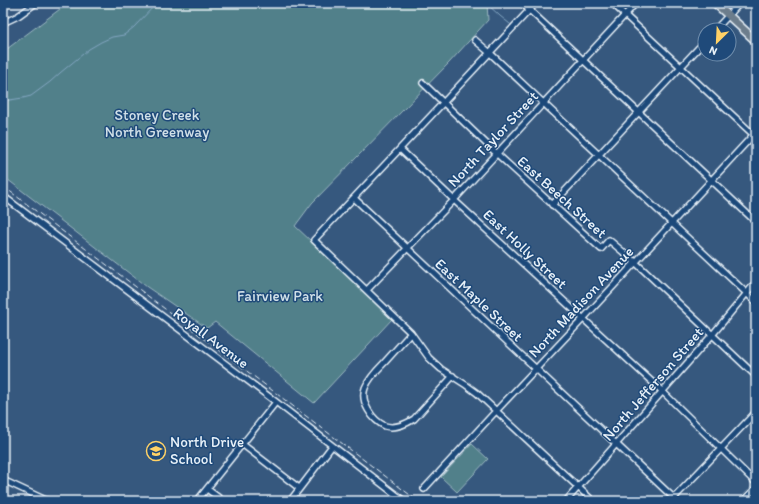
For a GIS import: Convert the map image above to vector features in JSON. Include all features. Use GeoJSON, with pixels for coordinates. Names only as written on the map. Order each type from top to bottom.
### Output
{"type":"FeatureCollection","features":[{"type":"Feature","properties":{"kind":"main road"},"geometry":{"type":"LineString","coordinates":[[715,3],[756,41]]}},
{"type":"Feature","properties":{"kind":"street"},"geometry":{"type":"LineString","coordinates":[[3,23],[18,16],[36,3]]}},
{"type":"Feature","properties":{"kind":"street"},"geometry":{"type":"LineString","coordinates":[[522,3],[756,222]]}},
{"type":"Feature","properties":{"kind":"street"},"geometry":{"type":"LineString","coordinates":[[536,3],[314,240],[411,333],[429,358],[441,369],[477,393],[593,501]]}},
{"type":"Feature","properties":{"kind":"street"},"geometry":{"type":"LineString","coordinates":[[612,3],[680,68],[755,134]]}},
{"type":"Feature","properties":{"kind":"street","name":"North Taylor Street"},"geometry":{"type":"LineString","coordinates":[[367,290],[454,200],[636,3]]}},
{"type":"Feature","properties":{"kind":"street"},"geometry":{"type":"LineString","coordinates":[[722,22],[740,3]]}},
{"type":"Feature","properties":{"kind":"street"},"geometry":{"type":"LineString","coordinates":[[475,40],[672,222],[756,302]]}},
{"type":"Feature","properties":{"kind":"street"},"geometry":{"type":"LineString","coordinates":[[552,206],[697,50]]}},
{"type":"Feature","properties":{"kind":"street","name":"East Beech Street"},"geometry":{"type":"LineString","coordinates":[[423,83],[552,206],[601,249],[609,240],[713,334],[756,376]]}},
{"type":"Feature","properties":{"kind":"street","name":"North Madison Avenue"},"geometry":{"type":"LineString","coordinates":[[424,490],[755,134]]}},
{"type":"Feature","properties":{"kind":"street","name":"East Holly Street"},"geometry":{"type":"LineString","coordinates":[[400,149],[662,391],[756,483]]}},
{"type":"Feature","properties":{"kind":"street","name":"Royall Avenue"},"geometry":{"type":"LineString","coordinates":[[3,196],[276,402],[404,501]]}},
{"type":"Feature","properties":{"kind":"street","name":"East Maple Street"},"geometry":{"type":"LineString","coordinates":[[354,198],[674,500]]}},
{"type":"Feature","properties":{"kind":"street","name":"North Jefferson Street"},"geometry":{"type":"LineString","coordinates":[[566,501],[713,334],[756,282]]}},
{"type":"Feature","properties":{"kind":"street"},"geometry":{"type":"LineString","coordinates":[[411,333],[379,368],[365,387],[365,402],[368,411],[386,426],[406,424],[414,419],[453,376]]}},
{"type":"Feature","properties":{"kind":"street"},"geometry":{"type":"LineString","coordinates":[[197,501],[276,402]]}},
{"type":"Feature","properties":{"kind":"street"},"geometry":{"type":"LineString","coordinates":[[674,500],[756,412]]}},
{"type":"Feature","properties":{"kind":"street"},"geometry":{"type":"LineString","coordinates":[[242,444],[299,488]]}},
{"type":"Feature","properties":{"kind":"street"},"geometry":{"type":"LineString","coordinates":[[290,501],[332,446]]}},
{"type":"Feature","properties":{"kind":"street"},"geometry":{"type":"LineString","coordinates":[[3,480],[48,501]]}},
{"type":"Feature","properties":{"kind":"street"},"geometry":{"type":"LineString","coordinates":[[743,501],[756,488]]}},
{"type":"Feature","properties":{"kind":"street"},"geometry":{"type":"LineString","coordinates":[[207,489],[223,501]]}},
{"type":"Feature","properties":{"kind":"green space","name":"Stoney Creek North Greenway"},"geometry":{"type":"Polygon","coordinates":[[[68,3],[487,3],[488,20],[449,63],[312,203],[295,226],[393,318],[314,403],[215,322],[207,328],[147,287],[3,176],[3,52],[68,3]]]}},
{"type":"Feature","properties":{"kind":"green space"},"geometry":{"type":"Polygon","coordinates":[[[472,444],[488,459],[457,492],[441,477],[472,444]]]}},
{"type":"Feature","properties":{"kind":"waterway"},"geometry":{"type":"LineString","coordinates":[[3,101],[31,96],[89,49],[112,37],[124,35],[134,27],[157,3]]}},
{"type":"Feature","properties":{"kind":"waterway"},"geometry":{"type":"LineString","coordinates":[[486,3],[510,24]]}},
{"type":"Feature","properties":{"kind":"railway"},"geometry":{"type":"LineString","coordinates":[[3,186],[418,501]]}},
{"type":"Feature","properties":{"kind":"place","name":"North Drive School"},"geometry":{"type":"Point","coordinates":[156,451]}},
{"type":"Feature","properties":{"kind":"park label","name":"Fairview Park"},"geometry":{"type":"Point","coordinates":[280,296]}}]}
